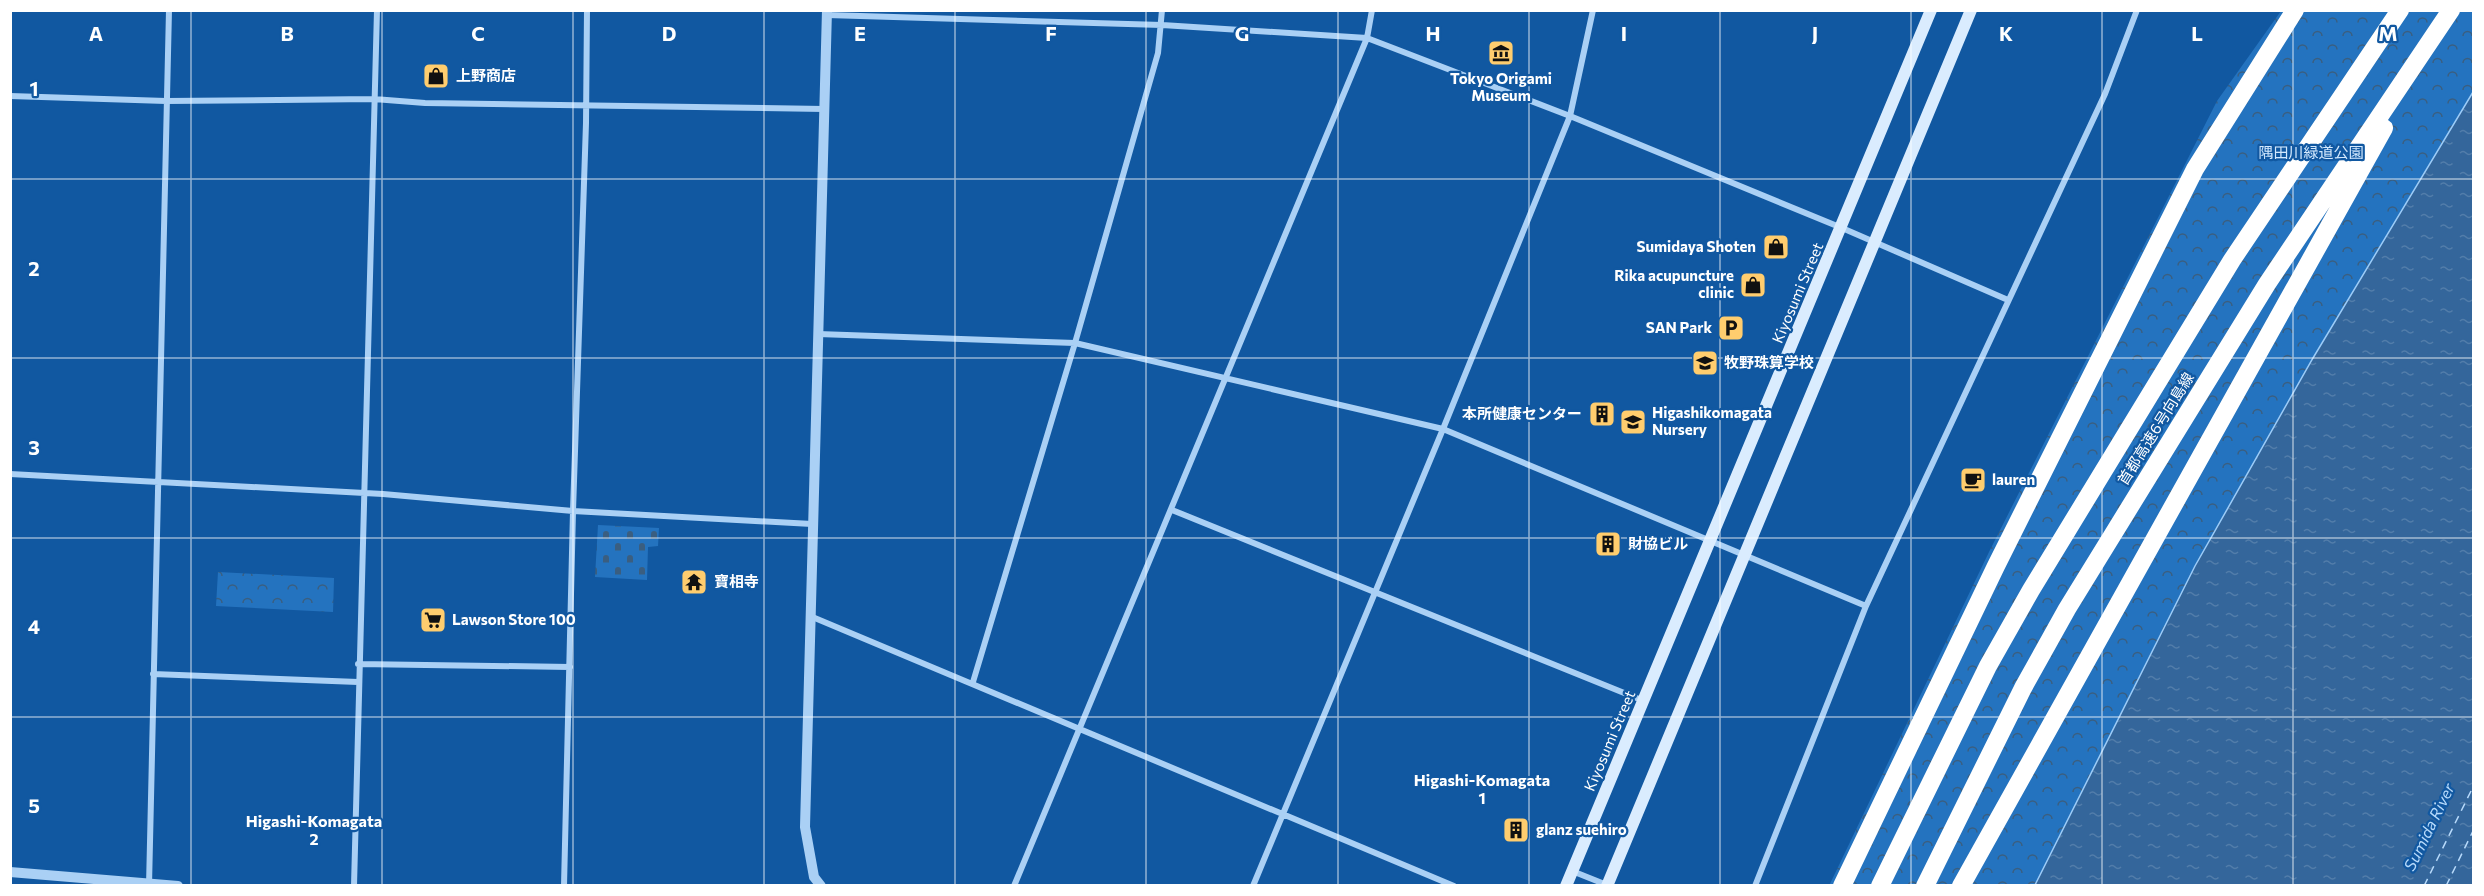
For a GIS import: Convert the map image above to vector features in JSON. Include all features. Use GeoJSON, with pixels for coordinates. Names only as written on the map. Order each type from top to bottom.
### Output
{"type":"FeatureCollection","features":[{"type":"Feature","properties":{"kind":"highway"},"geometry":{"type":"LineString","coordinates":[[1842,885],[1996,566],[2195,169],[2295,10]]}},
{"type":"Feature","properties":{"kind":"highway","name":"首都高速6号向島線"},"geometry":{"type":"LineString","coordinates":[[1880,885],[1988,666],[2031,590],[2232,260],[2400,10]]}},
{"type":"Feature","properties":{"kind":"highway"},"geometry":{"type":"LineString","coordinates":[[1961,885],[2449,12]]}},
{"type":"Feature","properties":{"kind":"highway","name":"首都高速6号向島線"},"geometry":{"type":"LineString","coordinates":[[1925,885],[2023,688],[2067,609],[2267,284],[2449,12]]}},
{"type":"Feature","properties":{"kind":"main road","name":"Kiyosumi Street"},"geometry":{"type":"LineString","coordinates":[[1566,885],[1931,10]]}},
{"type":"Feature","properties":{"kind":"main road"},"geometry":{"type":"LineString","coordinates":[[1607,885],[1971,10]]}},
{"type":"Feature","properties":{"kind":"street"},"geometry":{"type":"LineString","coordinates":[[149,884],[169,10]]}},
{"type":"Feature","properties":{"kind":"street"},"geometry":{"type":"LineString","coordinates":[[354,885],[358,664],[377,10]]}},
{"type":"Feature","properties":{"kind":"street"},"geometry":{"type":"LineString","coordinates":[[564,885],[587,10]]}},
{"type":"Feature","properties":{"kind":"street"},"geometry":{"type":"LineString","coordinates":[[972,682],[1075,343],[1158,53],[1162,10]]}},
{"type":"Feature","properties":{"kind":"street"},"geometry":{"type":"LineString","coordinates":[[1014,885],[1368,38],[1371,10]]}},
{"type":"Feature","properties":{"kind":"street"},"geometry":{"type":"LineString","coordinates":[[1253,885],[1443,429],[1570,116],[1593,10]]}},
{"type":"Feature","properties":{"kind":"street"},"geometry":{"type":"LineString","coordinates":[[1755,885],[1866,606],[2105,94],[2137,10]]}},
{"type":"Feature","properties":{"kind":"street"},"geometry":{"type":"LineString","coordinates":[[821,885],[814,877],[805,827],[827,13],[1162,25],[1368,38],[1570,116],[1842,228],[2008,300]]}},
{"type":"Feature","properties":{"kind":"street"},"geometry":{"type":"LineString","coordinates":[[10,96],[166,101],[374,99],[425,103],[824,109]]}},
{"type":"Feature","properties":{"kind":"street"},"geometry":{"type":"LineString","coordinates":[[818,334],[1075,343],[1443,429],[1866,606]]}},
{"type":"Feature","properties":{"kind":"street"},"geometry":{"type":"LineString","coordinates":[[10,474],[363,493],[573,511],[812,524]]}},
{"type":"Feature","properties":{"kind":"street"},"geometry":{"type":"LineString","coordinates":[[1172,510],[1644,701]]}},
{"type":"Feature","properties":{"kind":"street"},"geometry":{"type":"LineString","coordinates":[[810,616],[1454,885]]}},
{"type":"Feature","properties":{"kind":"street"},"geometry":{"type":"LineString","coordinates":[[358,664],[570,667]]}},
{"type":"Feature","properties":{"kind":"street"},"geometry":{"type":"LineString","coordinates":[[153,674],[358,682]]}},
{"type":"Feature","properties":{"kind":"street"},"geometry":{"type":"LineString","coordinates":[[1572,871],[1607,885]]}},
{"type":"Feature","properties":{"kind":"street"},"geometry":{"type":"LineString","coordinates":[[10,872],[178,885]]}},
{"type":"Feature","properties":{"kind":"green space","name":"隅田川緑道公園"},"geometry":{"type":"Polygon","coordinates":[[[2281,11],[2473,11],[2473,92],[2313,358],[2195,566],[2035,885],[1829,886],[1989,552],[2217,101],[2281,11]]]}},
{"type":"Feature","properties":{"kind":"green space"},"geometry":{"type":"Polygon","coordinates":[[[598,525],[659,528],[658,546],[648,547],[647,580],[595,577],[598,525]]]}},
{"type":"Feature","properties":{"kind":"green space"},"geometry":{"type":"Polygon","coordinates":[[[218,572],[334,578],[333,612],[216,606],[218,572]]]}},
{"type":"Feature","properties":{"kind":"water","name":"Sumida River"},"geometry":{"type":"Polygon","coordinates":[[[2473,92],[2473,885],[2035,885],[2195,566],[2313,358],[2473,92]]]}},
{"type":"Feature","properties":{"kind":"ferry route"},"geometry":{"type":"LineString","coordinates":[[2424,886],[2474,785]]}},
{"type":"Feature","properties":{"kind":"ferry route"},"geometry":{"type":"LineString","coordinates":[[2446,886],[2474,829]]}},
{"type":"Feature","properties":{"kind":"place","name":"Tokyo Origami Museum"},"geometry":{"type":"Point","coordinates":[1501,53]}},
{"type":"Feature","properties":{"kind":"place","name":"上野商店"},"geometry":{"type":"Point","coordinates":[436,76]}},
{"type":"Feature","properties":{"kind":"place","name":"Sumidaya Shoten"},"geometry":{"type":"Point","coordinates":[1776,247]}},
{"type":"Feature","properties":{"kind":"place","name":"Rika acupuncture clinic"},"geometry":{"type":"Point","coordinates":[1753,285]}},
{"type":"Feature","properties":{"kind":"place","name":"SAN Park"},"geometry":{"type":"Point","coordinates":[1731,328]}},
{"type":"Feature","properties":{"kind":"place","name":"牧野珠算学校"},"geometry":{"type":"Point","coordinates":[1705,363]}},
{"type":"Feature","properties":{"kind":"place","name":"本所健康センター"},"geometry":{"type":"Point","coordinates":[1602,414]}},
{"type":"Feature","properties":{"kind":"place","name":"Higashikomagata Nursery"},"geometry":{"type":"Point","coordinates":[1633,422]}},
{"type":"Feature","properties":{"kind":"place","name":"lauren"},"geometry":{"type":"Point","coordinates":[1973,480]}},
{"type":"Feature","properties":{"kind":"place","name":"財協ビル"},"geometry":{"type":"Point","coordinates":[1608,544]}},
{"type":"Feature","properties":{"kind":"place","name":"寶相寺"},"geometry":{"type":"Point","coordinates":[694,582]}},
{"type":"Feature","properties":{"kind":"place","name":"Lawson Store 100"},"geometry":{"type":"Point","coordinates":[433,620]}},
{"type":"Feature","properties":{"kind":"place","name":"glanz suehiro"},"geometry":{"type":"Point","coordinates":[1516,830]}},
{"type":"Feature","properties":{"kind":"district","name":"Higashi-Komagata 1"},"geometry":{"type":"Point","coordinates":[1482,789]}},
{"type":"Feature","properties":{"kind":"district","name":"Higashi-Komagata 2"},"geometry":{"type":"Point","coordinates":[314,830]}}]}
